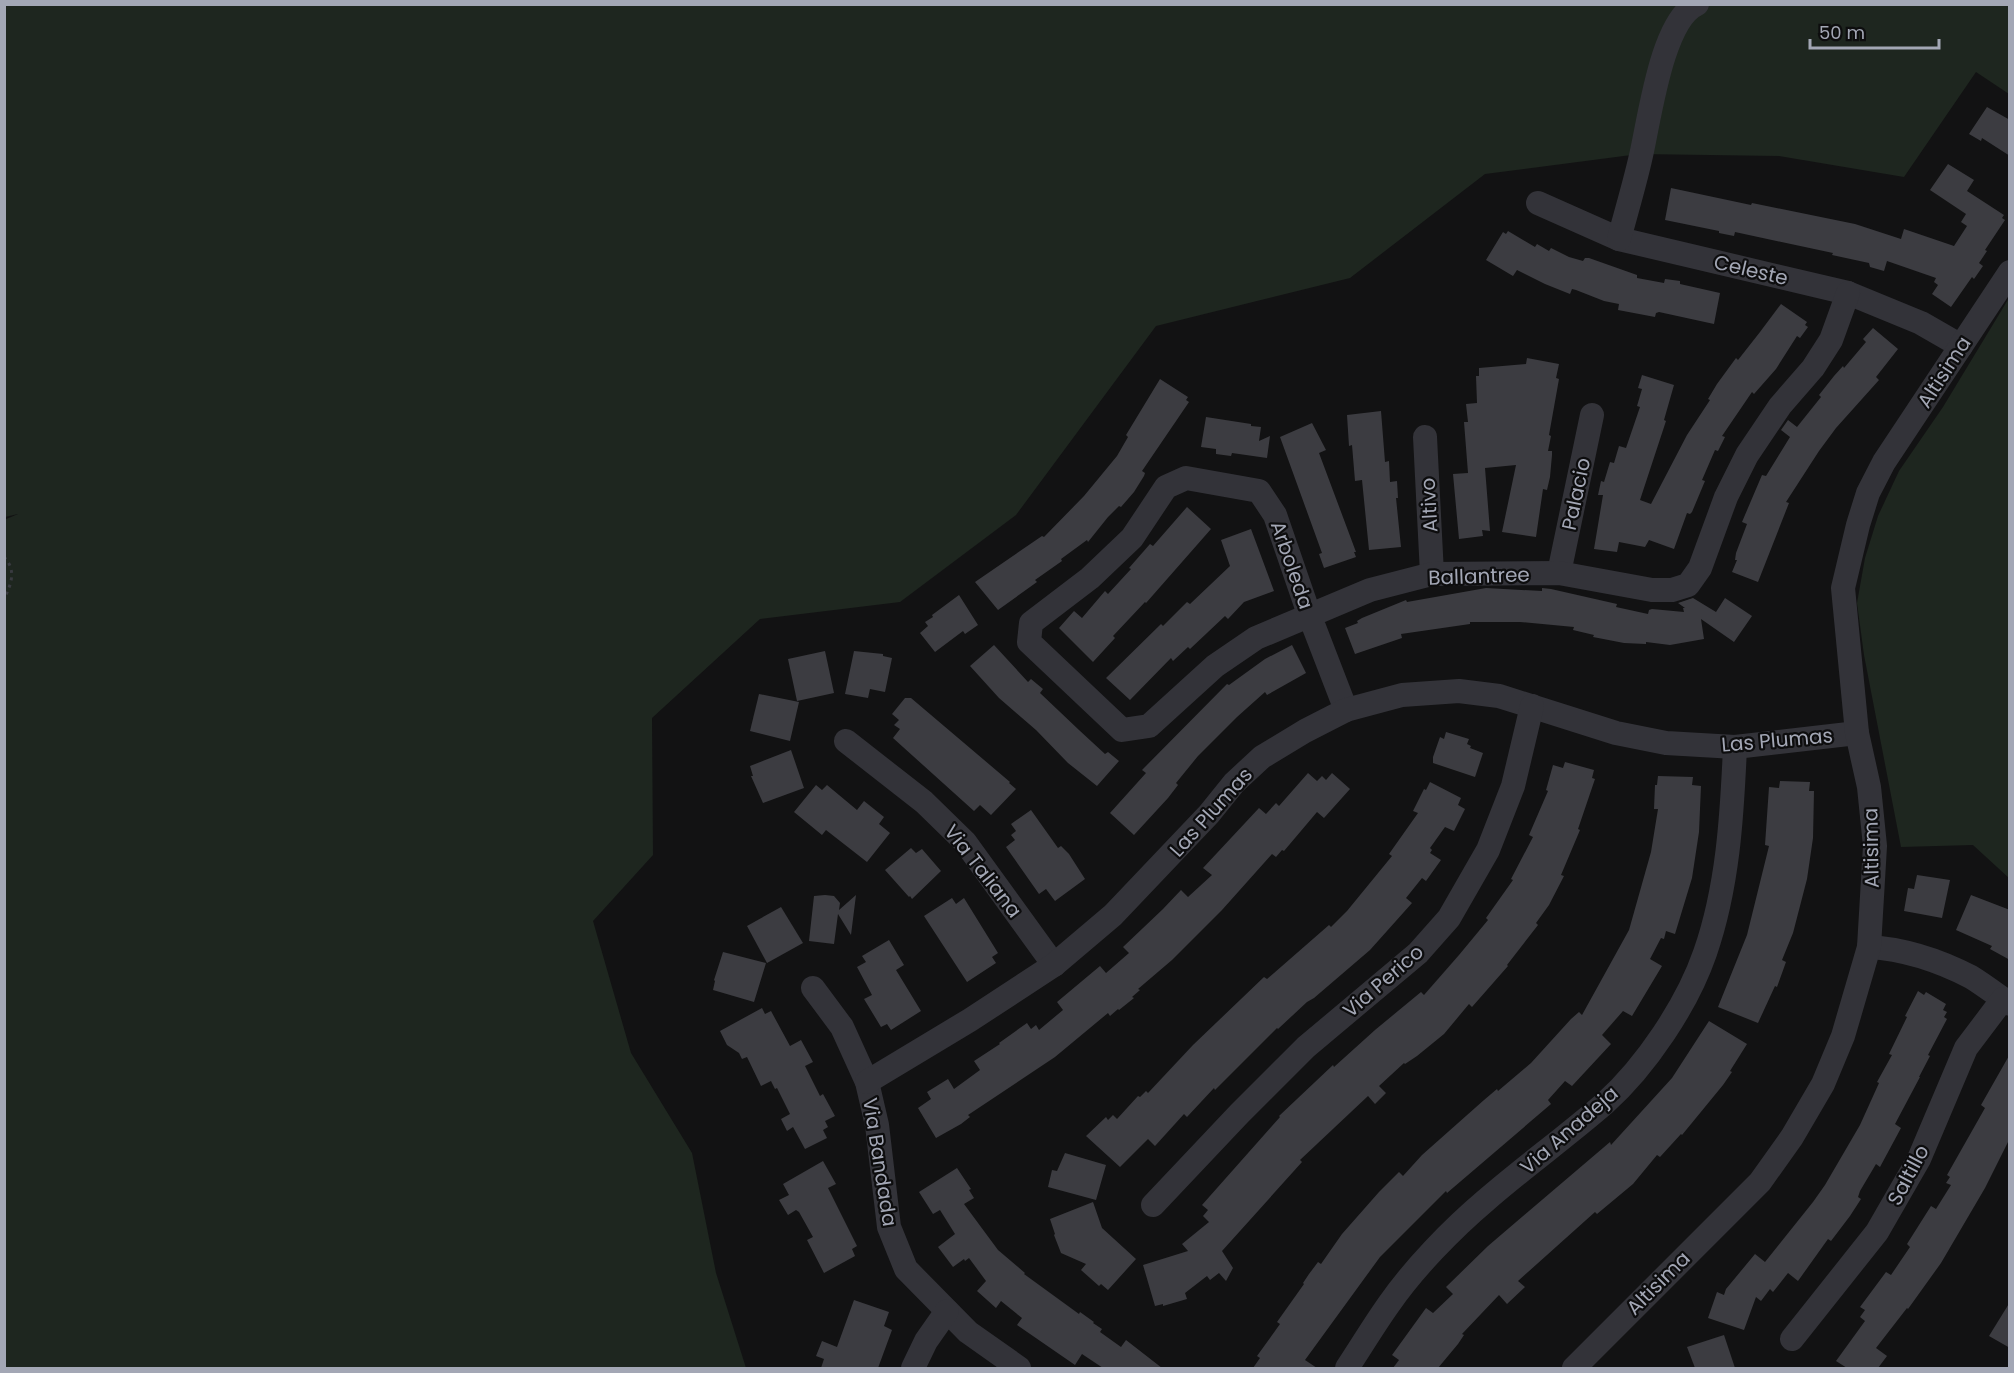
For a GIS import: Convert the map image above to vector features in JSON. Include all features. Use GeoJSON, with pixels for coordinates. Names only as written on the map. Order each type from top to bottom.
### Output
{"type":"FeatureCollection","features":[{"type":"Feature","properties":{"kind":"street"},"geometry":{"type":"LineString","coordinates":[[1619,239],[1640,162],[1661,61],[1674,28],[1697,4]]}},
{"type":"Feature","properties":{"kind":"street","name":"Celeste"},"geometry":{"type":"LineString","coordinates":[[1538,203],[1619,239],[1848,293],[1921,322],[1961,346]]}},
{"type":"Feature","properties":{"kind":"street","name":"Altisima"},"geometry":{"type":"LineString","coordinates":[[1588,1364],[1760,1182],[1792,1137],[1823,1084],[1843,1036],[1869,947],[1875,846],[1869,787],[1857,734],[1843,588],[1868,493],[1884,462],[2010,272]]}},
{"type":"Feature","properties":{"kind":"street","name":"Ballantree"},"geometry":{"type":"LineString","coordinates":[[1031,623],[1029,642],[1122,730],[1149,726],[1215,666],[1256,638],[1370,590],[1432,574],[1560,573],[1652,590],[1672,590],[1688,585],[1700,568],[1726,497],[1747,455],[1780,406],[1813,368],[1831,340],[1848,293]]}},
{"type":"Feature","properties":{"kind":"street","name":"Palacio"},"geometry":{"type":"LineString","coordinates":[[1560,573],[1592,415]]}},
{"type":"Feature","properties":{"kind":"street","name":"Altivo"},"geometry":{"type":"LineString","coordinates":[[1425,437],[1432,574]]}},
{"type":"Feature","properties":{"kind":"street","name":"Arboleda"},"geometry":{"type":"LineString","coordinates":[[1031,623],[1090,578],[1132,538],[1166,488],[1186,478],[1258,490],[1275,515],[1309,614],[1346,710]]}},
{"type":"Feature","properties":{"kind":"street","name":"Las Plumas"},"geometry":{"type":"LineString","coordinates":[[867,1082],[970,1020],[1054,965],[1113,915],[1209,814],[1234,783],[1262,757],[1305,730],[1346,710],[1402,695],[1459,691],[1499,696],[1616,733],[1666,743],[1735,747],[1857,734]]}},
{"type":"Feature","properties":{"kind":"street","name":"Via Perico"},"geometry":{"type":"LineString","coordinates":[[1154,1205],[1239,1114],[1306,1047],[1418,953],[1449,918],[1488,850],[1513,786],[1532,706]]}},
{"type":"Feature","properties":{"kind":"street","name":"Via Taliana"},"geometry":{"type":"LineString","coordinates":[[846,741],[924,802],[965,842],[1054,965]]}},
{"type":"Feature","properties":{"kind":"street","name":"Via Anadeja"},"geometry":{"type":"LineString","coordinates":[[1347,1368],[1390,1302],[1438,1247],[1484,1201],[1607,1101],[1653,1050],[1682,1003],[1704,954],[1721,899],[1732,809],[1735,747]]}},
{"type":"Feature","properties":{"kind":"street"},"geometry":{"type":"LineString","coordinates":[[1869,947],[1890,948],[1930,960],[1971,978],[2006,1002]]}},
{"type":"Feature","properties":{"kind":"street","name":"Via Bandada"},"geometry":{"type":"LineString","coordinates":[[813,988],[842,1027],[867,1082],[877,1125],[889,1227],[906,1269],[968,1332],[1019,1368]]}},
{"type":"Feature","properties":{"kind":"street","name":"Saltillo"},"geometry":{"type":"LineString","coordinates":[[1792,1339],[1877,1232],[1919,1159],[1966,1048],[2006,1002]]}},
{"type":"Feature","properties":{"kind":"street"},"geometry":{"type":"LineString","coordinates":[[913,1368],[926,1341],[946,1311]]}},
{"type":"Feature","properties":{"kind":"path"},"geometry":{"type":"LineString","coordinates":[[4,557],[8,560],[13,578],[4,599]]}},
{"type":"Feature","properties":{"kind":"shaded area"},"geometry":{"type":"Polygon","coordinates":[[[5,5],[2009,5],[2009,94],[1976,72],[1904,177],[1779,156],[1639,154],[1485,174],[1350,278],[1156,326],[1016,515],[900,602],[760,619],[652,718],[653,855],[593,921],[631,1053],[692,1153],[716,1273],[746,1368],[5,1368],[4,520],[18,514],[5,517],[5,5]]]}},
{"type":"Feature","properties":{"kind":"shaded area"},"geometry":{"type":"Polygon","coordinates":[[[2009,298],[2009,878],[1973,845],[1901,847],[1864,655],[1857,603],[1865,558],[1878,516],[1899,471],[1943,407],[2009,298]]]}},
{"type":"Feature","properties":{"kind":"building"},"geometry":{"type":"Polygon","coordinates":[[[1987,107],[2010,120],[2010,156],[1982,138],[1981,141],[1969,134],[1987,107]]]}},
{"type":"Feature","properties":{"kind":"building"},"geometry":{"type":"Polygon","coordinates":[[[1948,164],[1974,180],[1967,191],[2004,215],[2002,218],[2005,220],[1985,250],[1987,251],[1979,263],[1983,266],[1974,279],[1972,277],[1951,307],[1932,294],[1938,285],[1934,282],[1936,278],[1887,261],[1884,271],[1870,267],[1869,263],[1832,255],[1833,253],[1735,232],[1734,236],[1665,220],[1671,188],[1855,224],[1901,239],[1904,229],[1954,246],[1967,226],[1961,222],[1966,214],[1930,190],[1948,164]]]}},
{"type":"Feature","properties":{"kind":"building"},"geometry":{"type":"Polygon","coordinates":[[[1508,231],[1535,247],[1537,244],[1549,251],[1551,248],[1583,261],[1589,258],[1637,275],[1637,278],[1664,283],[1665,279],[1680,281],[1680,284],[1720,293],[1714,324],[1659,312],[1655,317],[1618,310],[1619,304],[1572,289],[1570,294],[1517,270],[1513,276],[1486,260],[1503,232],[1506,234],[1508,231]]]}},
{"type":"Feature","properties":{"kind":"building"},"geometry":{"type":"Polygon","coordinates":[[[1781,304],[1807,322],[1805,325],[1808,327],[1800,338],[1797,336],[1776,369],[1754,394],[1752,392],[1722,436],[1725,437],[1718,451],[1715,450],[1702,480],[1705,481],[1692,512],[1687,513],[1674,549],[1649,540],[1645,547],[1619,542],[1617,552],[1594,549],[1603,495],[1598,495],[1601,481],[1604,482],[1610,462],[1614,463],[1619,446],[1626,448],[1640,407],[1637,406],[1642,389],[1638,388],[1642,375],[1674,385],[1664,420],[1666,421],[1640,500],[1651,504],[1717,384],[1781,304]]]}},
{"type":"Feature","properties":{"kind":"building"},"geometry":{"type":"Polygon","coordinates":[[[1873,328],[1898,349],[1876,377],[1879,380],[1836,428],[1819,451],[1786,502],[1789,503],[1758,582],[1732,572],[1737,560],[1735,560],[1736,553],[1747,524],[1742,522],[1762,475],[1766,476],[1790,437],[1781,430],[1788,420],[1797,427],[1821,397],[1819,395],[1834,376],[1866,342],[1863,339],[1873,328]]]}},
{"type":"Feature","properties":{"kind":"building"},"geometry":{"type":"Polygon","coordinates":[[[1527,358],[1559,364],[1556,378],[1559,379],[1549,435],[1551,436],[1548,451],[1552,451],[1550,477],[1547,490],[1543,489],[1536,537],[1502,532],[1516,465],[1485,468],[1490,531],[1482,530],[1483,536],[1459,539],[1453,474],[1468,473],[1464,422],[1468,422],[1466,404],[1477,403],[1476,376],[1479,376],[1479,368],[1526,364],[1527,358]]]}},
{"type":"Feature","properties":{"kind":"building"},"geometry":{"type":"Polygon","coordinates":[[[1160,379],[1188,397],[1186,400],[1189,402],[1142,471],[1145,473],[1144,476],[1134,492],[1121,507],[1119,506],[1108,517],[1088,542],[1087,540],[1061,559],[1062,561],[1035,580],[1037,582],[998,610],[975,582],[1042,536],[1044,537],[1084,496],[1117,456],[1128,437],[1126,435],[1160,379]]]}},
{"type":"Feature","properties":{"kind":"building"},"geometry":{"type":"Polygon","coordinates":[[[1381,411],[1385,462],[1389,461],[1390,482],[1397,481],[1398,498],[1396,498],[1401,547],[1369,550],[1362,480],[1355,481],[1347,415],[1381,411]]]}},
{"type":"Feature","properties":{"kind":"building"},"geometry":{"type":"Polygon","coordinates":[[[1206,417],[1261,427],[1259,441],[1270,436],[1267,458],[1232,453],[1231,456],[1216,454],[1216,449],[1201,447],[1206,417]]]}},
{"type":"Feature","properties":{"kind":"building"},"geometry":{"type":"Polygon","coordinates":[[[1312,423],[1326,450],[1319,453],[1356,552],[1354,552],[1356,557],[1324,568],[1319,554],[1322,553],[1280,437],[1312,423]]]}},
{"type":"Feature","properties":{"kind":"building"},"geometry":{"type":"Polygon","coordinates":[[[1187,507],[1211,529],[1146,603],[1113,636],[1115,638],[1093,662],[1059,628],[1074,611],[1082,618],[1105,591],[1108,594],[1150,544],[1153,546],[1187,507]]]}},
{"type":"Feature","properties":{"kind":"building"},"geometry":{"type":"Polygon","coordinates":[[[1251,529],[1274,591],[1244,602],[1228,619],[1225,616],[1190,649],[1188,647],[1173,661],[1171,658],[1130,700],[1106,678],[1161,624],[1163,626],[1187,602],[1190,604],[1230,566],[1221,540],[1251,529]]]}},
{"type":"Feature","properties":{"kind":"building"},"geometry":{"type":"Polygon","coordinates":[[[1486,588],[1542,591],[1542,588],[1551,589],[1617,604],[1616,607],[1648,614],[1652,609],[1684,612],[1683,608],[1685,608],[1678,603],[1693,598],[1716,612],[1725,598],[1752,616],[1734,642],[1701,619],[1704,639],[1670,645],[1646,642],[1646,644],[1624,643],[1593,637],[1594,635],[1573,630],[1574,627],[1520,622],[1470,622],[1470,624],[1401,634],[1402,638],[1355,654],[1345,628],[1358,623],[1357,621],[1362,618],[1406,600],[1407,602],[1486,588]]]}},
{"type":"Feature","properties":{"kind":"building"},"geometry":{"type":"Polygon","coordinates":[[[959,595],[978,625],[965,634],[963,631],[935,652],[920,633],[928,626],[925,622],[933,617],[932,615],[959,595]]]}},
{"type":"Feature","properties":{"kind":"building"},"geometry":{"type":"Polygon","coordinates":[[[994,645],[1028,682],[1031,679],[1043,689],[1040,693],[1079,730],[1105,754],[1108,752],[1119,761],[1097,786],[1068,763],[1036,730],[999,698],[970,666],[994,645]]]}},
{"type":"Feature","properties":{"kind":"building"},"geometry":{"type":"Polygon","coordinates":[[[1292,645],[1306,673],[1267,695],[1265,692],[1237,717],[1198,756],[1176,783],[1178,785],[1168,798],[1134,835],[1110,813],[1146,773],[1142,770],[1227,684],[1229,685],[1265,659],[1292,645]]]}},
{"type":"Feature","properties":{"kind":"building"},"geometry":{"type":"Polygon","coordinates":[[[825,651],[834,693],[797,701],[788,659],[825,651]]]}},
{"type":"Feature","properties":{"kind":"building"},"geometry":{"type":"Polygon","coordinates":[[[854,651],[883,654],[883,656],[892,658],[885,692],[870,689],[868,698],[845,694],[854,651]]]}},
{"type":"Feature","properties":{"kind":"building"},"geometry":{"type":"Polygon","coordinates":[[[759,694],[799,702],[790,741],[750,731],[759,694]]]}},
{"type":"Feature","properties":{"kind":"building"},"geometry":{"type":"Polygon","coordinates":[[[905,698],[911,698],[1016,789],[991,815],[980,805],[974,811],[893,738],[900,729],[894,725],[899,720],[892,714],[905,698]]]}},
{"type":"Feature","properties":{"kind":"building"},"geometry":{"type":"Polygon","coordinates":[[[1446,732],[1469,739],[1467,744],[1471,746],[1470,748],[1483,753],[1475,777],[1433,763],[1440,737],[1444,739],[1446,732]]]}},
{"type":"Feature","properties":{"kind":"building"},"geometry":{"type":"Polygon","coordinates":[[[791,750],[804,788],[763,803],[751,776],[753,776],[750,766],[791,750]]]}},
{"type":"Feature","properties":{"kind":"building"},"geometry":{"type":"Polygon","coordinates":[[[1565,762],[1594,770],[1592,778],[1595,779],[1578,829],[1580,830],[1561,875],[1564,876],[1549,905],[1536,923],[1538,925],[1508,966],[1472,1007],[1469,1004],[1444,1034],[1417,1056],[1404,1063],[1379,1086],[1386,1093],[1375,1104],[1368,1096],[1300,1160],[1302,1162],[1222,1251],[1233,1268],[1226,1281],[1219,1273],[1210,1280],[1207,1276],[1185,1293],[1187,1299],[1155,1306],[1143,1265],[1188,1251],[1182,1244],[1209,1222],[1203,1216],[1208,1210],[1202,1205],[1279,1116],[1333,1065],[1334,1067],[1421,992],[1424,995],[1459,955],[1488,920],[1486,918],[1513,880],[1511,879],[1533,837],[1529,835],[1548,791],[1546,790],[1553,765],[1563,768],[1565,762]]]}},
{"type":"Feature","properties":{"kind":"building"},"geometry":{"type":"Polygon","coordinates":[[[1308,773],[1317,781],[1322,776],[1326,780],[1332,773],[1350,789],[1324,818],[1317,812],[1284,851],[1282,850],[1276,857],[1272,854],[1222,910],[1172,960],[1138,989],[1140,990],[1132,997],[1134,998],[1110,1016],[1108,1013],[1055,1057],[968,1115],[970,1117],[961,1124],[936,1138],[918,1108],[931,1099],[927,1092],[948,1079],[954,1089],[980,1070],[974,1061],[1027,1023],[1031,1029],[1036,1025],[1039,1030],[1063,1010],[1057,1002],[1100,966],[1106,973],[1129,953],[1123,947],[1181,890],[1188,897],[1212,875],[1203,868],[1259,808],[1266,814],[1276,803],[1279,806],[1308,773]]]}},
{"type":"Feature","properties":{"kind":"building"},"geometry":{"type":"Polygon","coordinates":[[[1658,776],[1693,777],[1692,785],[1701,786],[1699,832],[1692,878],[1675,934],[1666,931],[1664,939],[1661,938],[1650,959],[1662,966],[1632,1016],[1623,1011],[1602,1035],[1611,1044],[1572,1086],[1565,1081],[1548,1100],[1551,1104],[1447,1193],[1446,1191],[1380,1257],[1305,1360],[1317,1368],[1253,1368],[1260,1358],[1257,1356],[1280,1324],[1277,1322],[1309,1274],[1318,1262],[1321,1264],[1342,1234],[1379,1192],[1399,1172],[1403,1176],[1422,1155],[1484,1100],[1531,1063],[1579,1012],[1582,1015],[1629,930],[1651,852],[1658,809],[1654,809],[1655,785],[1657,785],[1658,776]]]}},
{"type":"Feature","properties":{"kind":"building"},"geometry":{"type":"Polygon","coordinates":[[[1780,781],[1810,782],[1809,791],[1814,791],[1813,838],[1807,879],[1793,933],[1782,960],[1786,962],[1777,987],[1775,986],[1758,1023],[1718,1007],[1747,935],[1769,846],[1765,845],[1769,787],[1779,788],[1780,781]]]}},
{"type":"Feature","properties":{"kind":"building"},"geometry":{"type":"Polygon","coordinates":[[[1430,782],[1461,798],[1458,805],[1465,809],[1454,831],[1445,827],[1430,848],[1432,850],[1430,853],[1441,860],[1426,881],[1422,878],[1406,898],[1412,903],[1370,950],[1277,1028],[1187,1117],[1184,1114],[1155,1146],[1148,1139],[1120,1167],[1086,1136],[1106,1117],[1108,1120],[1113,1115],[1117,1119],[1138,1096],[1140,1097],[1146,1091],[1148,1093],[1193,1045],[1264,977],[1267,979],[1329,925],[1331,927],[1347,911],[1392,856],[1389,854],[1418,813],[1413,811],[1430,782]]]}},
{"type":"Feature","properties":{"kind":"building"},"geometry":{"type":"Polygon","coordinates":[[[816,785],[822,790],[827,785],[857,810],[864,801],[884,817],[879,824],[890,833],[867,862],[826,830],[822,835],[794,812],[816,785]]]}},
{"type":"Feature","properties":{"kind":"building"},"geometry":{"type":"Polygon","coordinates":[[[1031,810],[1058,848],[1061,846],[1069,854],[1085,879],[1055,901],[1046,889],[1039,894],[1006,847],[1015,840],[1011,835],[1016,831],[1011,824],[1031,810]]]}},
{"type":"Feature","properties":{"kind":"building"},"geometry":{"type":"Polygon","coordinates":[[[911,848],[916,853],[922,849],[941,871],[912,899],[885,870],[911,848]]]}},
{"type":"Feature","properties":{"kind":"building"},"geometry":{"type":"Polygon","coordinates":[[[1917,875],[1950,880],[1942,918],[1904,911],[1908,888],[1914,889],[1917,875]]]}},
{"type":"Feature","properties":{"kind":"building"},"geometry":{"type":"Polygon","coordinates":[[[856,895],[851,935],[838,914],[834,944],[809,941],[814,896],[834,896],[840,903],[839,910],[856,895]]]}},
{"type":"Feature","properties":{"kind":"building"},"geometry":{"type":"Polygon","coordinates":[[[1971,895],[2010,910],[2010,960],[1990,949],[1992,946],[1956,930],[1971,895]]]}},
{"type":"Feature","properties":{"kind":"building"},"geometry":{"type":"Polygon","coordinates":[[[952,898],[956,904],[964,898],[998,953],[992,957],[996,963],[967,982],[924,916],[952,898]]]}},
{"type":"Feature","properties":{"kind":"building"},"geometry":{"type":"Polygon","coordinates":[[[781,907],[803,943],[767,963],[747,926],[781,907]]]}},
{"type":"Feature","properties":{"kind":"building"},"geometry":{"type":"Polygon","coordinates":[[[889,940],[904,965],[896,970],[921,1011],[891,1030],[887,1024],[881,1027],[864,999],[872,995],[857,967],[866,962],[862,956],[889,940]]]}},
{"type":"Feature","properties":{"kind":"building"},"geometry":{"type":"Polygon","coordinates":[[[723,952],[766,963],[754,1002],[713,990],[723,952]]]}},
{"type":"Feature","properties":{"kind":"building"},"geometry":{"type":"Polygon","coordinates":[[[1918,991],[1924,995],[1926,992],[1946,1004],[1943,1010],[1947,1012],[1944,1017],[1947,1019],[1895,1124],[1901,1128],[1880,1167],[1876,1164],[1860,1191],[1858,1197],[1861,1199],[1798,1281],[1788,1273],[1773,1292],[1770,1289],[1761,1301],[1756,1297],[1744,1330],[1708,1318],[1717,1292],[1724,1295],[1726,1289],[1755,1254],[1765,1262],[1825,1185],[1860,1125],[1879,1083],[1877,1082],[1892,1055],[1889,1054],[1907,1017],[1905,1016],[1918,991]]]}},
{"type":"Feature","properties":{"kind":"building"},"geometry":{"type":"Polygon","coordinates":[[[762,1008],[765,1014],[771,1011],[790,1046],[801,1040],[813,1062],[805,1066],[820,1096],[823,1094],[835,1116],[825,1121],[828,1127],[823,1130],[827,1138],[805,1149],[793,1127],[787,1131],[781,1119],[790,1114],[777,1088],[775,1089],[771,1081],[761,1086],[747,1057],[742,1059],[739,1053],[727,1045],[720,1031],[762,1008]]]}},
{"type":"Feature","properties":{"kind":"building"},"geometry":{"type":"Polygon","coordinates":[[[1709,1021],[1747,1044],[1723,1085],[1682,1135],[1660,1157],[1657,1155],[1633,1184],[1597,1214],[1595,1212],[1518,1281],[1525,1287],[1507,1304],[1499,1295],[1462,1334],[1464,1335],[1458,1344],[1438,1368],[1393,1368],[1399,1360],[1392,1355],[1426,1308],[1433,1313],[1453,1294],[1446,1287],[1488,1246],[1610,1142],[1611,1145],[1672,1078],[1709,1021]]]}},
{"type":"Feature","properties":{"kind":"building"},"geometry":{"type":"Polygon","coordinates":[[[2010,1054],[2010,1138],[1985,1188],[1941,1263],[1876,1348],[1887,1356],[1878,1368],[1847,1368],[1836,1361],[1865,1321],[1860,1317],[1865,1310],[1860,1307],[1886,1272],[1891,1275],[1910,1247],[1907,1244],[1931,1206],[1936,1209],[1951,1185],[1946,1183],[1950,1177],[1947,1175],[1985,1108],[1981,1105],[2010,1054]]]}},
{"type":"Feature","properties":{"kind":"building"},"geometry":{"type":"Polygon","coordinates":[[[1065,1153],[1106,1165],[1096,1200],[1048,1187],[1052,1170],[1057,1171],[1065,1153]]]}},
{"type":"Feature","properties":{"kind":"building"},"geometry":{"type":"Polygon","coordinates":[[[823,1161],[836,1184],[828,1188],[857,1246],[852,1249],[855,1256],[824,1273],[807,1240],[813,1237],[799,1212],[796,1210],[788,1215],[779,1200],[789,1195],[783,1184],[823,1161]]]}},
{"type":"Feature","properties":{"kind":"building"},"geometry":{"type":"Polygon","coordinates":[[[957,1168],[971,1189],[969,1190],[974,1198],[964,1204],[998,1250],[1024,1274],[1079,1314],[1080,1312],[1094,1322],[1102,1329],[1100,1332],[1121,1347],[1126,1340],[1162,1368],[1103,1368],[1082,1354],[1075,1365],[1017,1325],[1022,1318],[1001,1301],[996,1308],[977,1291],[986,1281],[969,1258],[953,1267],[938,1247],[955,1234],[940,1210],[933,1214],[919,1192],[957,1168]]]}},
{"type":"Feature","properties":{"kind":"building"},"geometry":{"type":"Polygon","coordinates":[[[1093,1202],[1102,1228],[1136,1259],[1108,1290],[1101,1284],[1099,1286],[1081,1270],[1086,1264],[1061,1253],[1050,1219],[1093,1202]]]}},
{"type":"Feature","properties":{"kind":"building"},"geometry":{"type":"Polygon","coordinates":[[[854,1300],[889,1312],[884,1326],[892,1330],[878,1368],[821,1368],[824,1359],[816,1356],[822,1341],[837,1347],[854,1300]]]}},
{"type":"Feature","properties":{"kind":"building"},"geometry":{"type":"Polygon","coordinates":[[[2010,1302],[2010,1348],[1989,1336],[2010,1302]]]}},
{"type":"Feature","properties":{"kind":"building"},"geometry":{"type":"Polygon","coordinates":[[[1724,1335],[1735,1368],[1695,1368],[1687,1347],[1724,1335]]]}}]}
